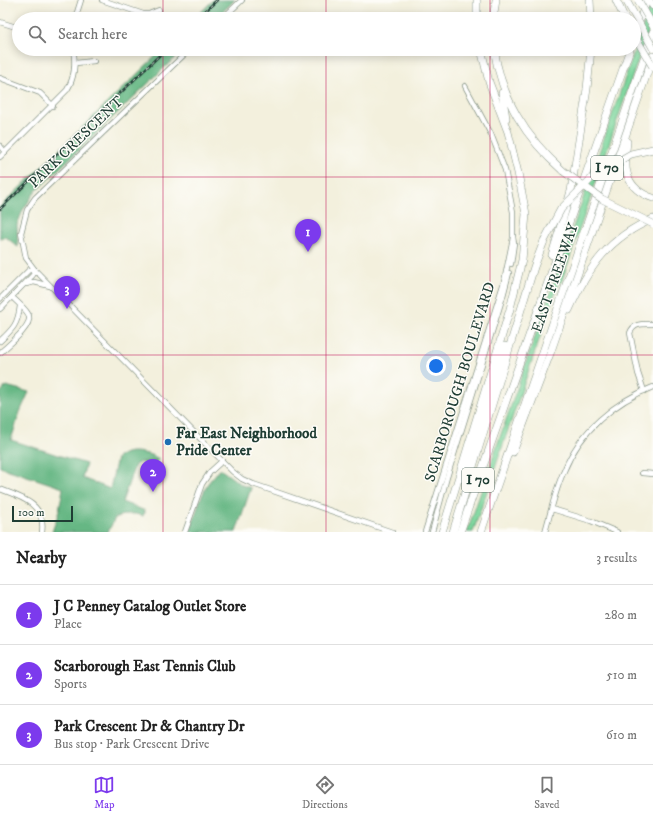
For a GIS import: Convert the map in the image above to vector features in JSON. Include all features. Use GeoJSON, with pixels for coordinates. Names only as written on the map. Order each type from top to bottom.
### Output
{"type":"FeatureCollection","features":[{"type":"Feature","properties":{"kind":"highway"},"geometry":{"type":"LineString","coordinates":[[477,12],[478,0]]}},
{"type":"Feature","properties":{"kind":"highway"},"geometry":{"type":"LineString","coordinates":[[494,12],[496,0]]}},
{"type":"Feature","properties":{"kind":"highway"},"geometry":{"type":"LineString","coordinates":[[590,0],[591,12]]}},
{"type":"Feature","properties":{"kind":"highway"},"geometry":{"type":"LineString","coordinates":[[616,0],[622,12]]}},
{"type":"Feature","properties":{"kind":"highway"},"geometry":{"type":"LineString","coordinates":[[638,0],[653,26]]}},
{"type":"Feature","properties":{"kind":"highway"},"geometry":{"type":"LineString","coordinates":[[641,18],[648,0],[653,6]]}},
{"type":"Feature","properties":{"kind":"highway"},"geometry":{"type":"LineString","coordinates":[[626,1],[632,12]]}},
{"type":"Feature","properties":{"kind":"highway"},"geometry":{"type":"LineString","coordinates":[[641,27],[653,48]]}},
{"type":"Feature","properties":{"kind":"highway","name":"EAST FREEWAY"},"geometry":{"type":"LineString","coordinates":[[482,532],[653,32]]}},
{"type":"Feature","properties":{"kind":"highway"},"geometry":{"type":"LineString","coordinates":[[641,47],[653,67]]}},
{"type":"Feature","properties":{"kind":"highway"},"geometry":{"type":"LineString","coordinates":[[483,56],[489,82],[508,132]]}},
{"type":"Feature","properties":{"kind":"highway"},"geometry":{"type":"LineString","coordinates":[[496,56],[506,96],[529,136],[563,171],[602,199],[653,224]]}},
{"type":"Feature","properties":{"kind":"highway"},"geometry":{"type":"LineString","coordinates":[[537,309],[571,191],[587,89],[590,56]]}},
{"type":"Feature","properties":{"kind":"highway","name":"EAST FREEWAY"},"geometry":{"type":"LineString","coordinates":[[460,532],[537,309],[627,56]]}},
{"type":"Feature","properties":{"kind":"highway"},"geometry":{"type":"LineString","coordinates":[[482,532],[551,351],[653,56]]}},
{"type":"Feature","properties":{"kind":"highway"},"geometry":{"type":"LineString","coordinates":[[443,532],[510,308],[522,260],[526,214],[508,132],[501,79]]}},
{"type":"Feature","properties":{"kind":"highway"},"geometry":{"type":"LineString","coordinates":[[634,110],[625,154],[625,169],[629,180],[636,190],[653,198]]}},
{"type":"Feature","properties":{"kind":"highway"},"geometry":{"type":"LineString","coordinates":[[453,532],[534,267],[544,241],[561,209],[595,175],[630,154],[653,149]]}},
{"type":"Feature","properties":{"kind":"highway"},"geometry":{"type":"LineString","coordinates":[[551,351],[572,304],[592,266],[610,246],[624,234],[653,219]]}},
{"type":"Feature","properties":{"kind":"highway"},"geometry":{"type":"LineString","coordinates":[[443,532],[470,457],[506,342],[518,319]]}},
{"type":"Feature","properties":{"kind":"street"},"geometry":{"type":"LineString","coordinates":[[77,12],[81,0]]}},
{"type":"Feature","properties":{"kind":"street"},"geometry":{"type":"LineString","coordinates":[[102,0],[137,12]]}},
{"type":"Feature","properties":{"kind":"street"},"geometry":{"type":"LineString","coordinates":[[229,12],[242,0]]}},
{"type":"Feature","properties":{"kind":"street"},"geometry":{"type":"LineString","coordinates":[[154,12],[158,10]]}},
{"type":"Feature","properties":{"kind":"street"},"geometry":{"type":"LineString","coordinates":[[0,22],[12,26]]}},
{"type":"Feature","properties":{"kind":"street"},"geometry":{"type":"LineString","coordinates":[[0,157],[64,95],[70,85],[74,72],[76,63],[74,56]]}},
{"type":"Feature","properties":{"kind":"street","name":"PARK CRESCENT"},"geometry":{"type":"LineString","coordinates":[[183,56],[35,198],[27,210],[21,233],[26,258],[51,287],[237,476],[247,482],[389,531]]}},
{"type":"Feature","properties":{"kind":"street"},"geometry":{"type":"LineString","coordinates":[[76,63],[94,61]]}},
{"type":"Feature","properties":{"kind":"street"},"geometry":{"type":"LineString","coordinates":[[0,78],[40,94],[53,106]]}},
{"type":"Feature","properties":{"kind":"street","name":"SCARBOROUGH BOULEVARD"},"geometry":{"type":"LineString","coordinates":[[432,532],[447,477],[503,296],[513,257],[513,212],[505,170],[491,134],[465,86]]}},
{"type":"Feature","properties":{"kind":"street"},"geometry":{"type":"LineString","coordinates":[[0,146],[5,152]]}},
{"type":"Feature","properties":{"kind":"street","name":"SCARBOROUGH BOULEVARD"},"geometry":{"type":"LineString","coordinates":[[425,532],[502,288],[513,238]]}},
{"type":"Feature","properties":{"kind":"street"},"geometry":{"type":"LineString","coordinates":[[0,298],[29,270],[35,270],[34,275],[0,309]]}},
{"type":"Feature","properties":{"kind":"street"},"geometry":{"type":"LineString","coordinates":[[23,286],[30,282],[34,282],[51,287]]}},
{"type":"Feature","properties":{"kind":"street"},"geometry":{"type":"LineString","coordinates":[[0,353],[29,323],[29,314],[12,297]]}},
{"type":"Feature","properties":{"kind":"street"},"geometry":{"type":"LineString","coordinates":[[0,341],[15,326],[19,316],[20,306]]}},
{"type":"Feature","properties":{"kind":"street"},"geometry":{"type":"LineString","coordinates":[[644,391],[638,373],[630,333],[632,328],[636,325],[653,324]]}},
{"type":"Feature","properties":{"kind":"street"},"geometry":{"type":"LineString","coordinates":[[545,532],[564,470],[584,436],[594,425],[622,402],[653,387]]}},
{"type":"Feature","properties":{"kind":"street"},"geometry":{"type":"LineString","coordinates":[[185,532],[202,484],[210,472],[222,461]]}},
{"type":"Feature","properties":{"kind":"street"},"geometry":{"type":"LineString","coordinates":[[642,473],[653,474]]}},
{"type":"Feature","properties":{"kind":"street"},"geometry":{"type":"LineString","coordinates":[[0,490],[25,499],[33,504],[40,514],[43,530]]}},
{"type":"Feature","properties":{"kind":"street"},"geometry":{"type":"LineString","coordinates":[[552,509],[590,520],[617,532]]}},
{"type":"Feature","properties":{"kind":"green space"},"geometry":{"type":"Polygon","coordinates":[[[213,0],[235,0],[222,12],[201,12],[213,0]]]}},
{"type":"Feature","properties":{"kind":"green space"},"geometry":{"type":"Polygon","coordinates":[[[652,0],[653,17],[641,52],[641,32],[652,0]]]}},
{"type":"Feature","properties":{"kind":"green space"},"geometry":{"type":"Polygon","coordinates":[[[156,56],[177,56],[35,192],[23,210],[17,225],[18,247],[6,237],[0,238],[0,207],[156,56]]]}},
{"type":"Feature","properties":{"kind":"green space"},"geometry":{"type":"Polygon","coordinates":[[[633,56],[640,56],[561,283],[559,282],[473,532],[467,532],[633,56]]]}},
{"type":"Feature","properties":{"kind":"green space"},"geometry":{"type":"Polygon","coordinates":[[[6,386],[29,392],[20,412],[11,440],[86,464],[82,478],[110,489],[117,458],[120,456],[125,453],[139,452],[159,459],[153,465],[140,462],[135,465],[122,502],[145,511],[143,516],[129,514],[115,518],[108,532],[52,532],[59,511],[63,488],[0,467],[0,393],[6,386]]]}},
{"type":"Feature","properties":{"kind":"green space"},"geometry":{"type":"Polygon","coordinates":[[[220,469],[242,485],[251,488],[236,532],[190,532],[200,500],[208,483],[220,469]]]}},
{"type":"Feature","properties":{"kind":"railway"},"geometry":{"type":"LineString","coordinates":[[204,12],[217,0]]}},
{"type":"Feature","properties":{"kind":"railway"},"geometry":{"type":"LineString","coordinates":[[0,209],[159,56]]}},
{"type":"Feature","properties":{"kind":"place","name":"J C Penney Catalog Outlet Store"},"geometry":{"type":"Point","coordinates":[308,252]}},
{"type":"Feature","properties":{"kind":"place","name":"Park Crescent Dr & Chantry Dr"},"geometry":{"type":"Point","coordinates":[67,309]}},
{"type":"Feature","properties":{"kind":"place","name":"Far East Neighborhood Pride Center"},"geometry":{"type":"Point","coordinates":[168,442]}},
{"type":"Feature","properties":{"kind":"place","name":"Scarborough East Tennis Club"},"geometry":{"type":"Point","coordinates":[153,492]}}]}
